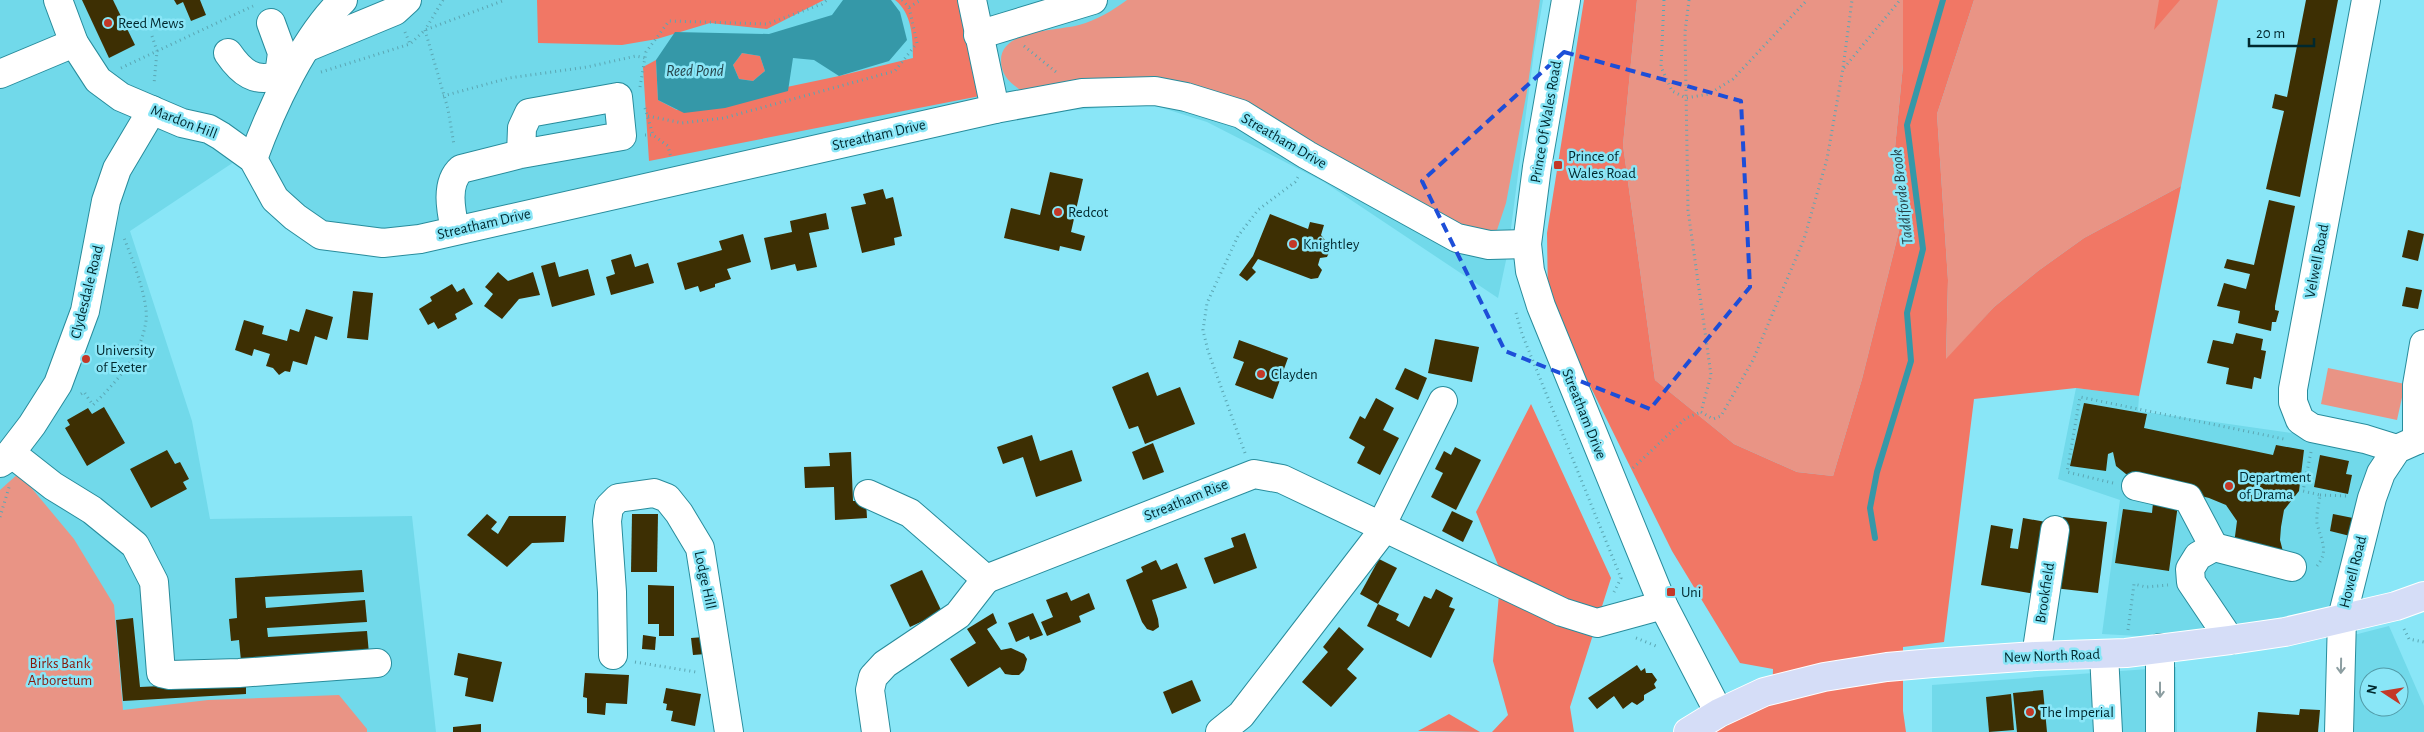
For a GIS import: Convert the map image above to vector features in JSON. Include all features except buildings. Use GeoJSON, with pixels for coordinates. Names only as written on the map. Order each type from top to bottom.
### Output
{"type":"FeatureCollection","features":[{"type":"Feature","properties":{"kind":"main road","name":"New North Road"},"geometry":{"type":"LineString","coordinates":[[1688,732],[1719,713],[1764,692],[1824,677],[1887,667],[2036,656],[2115,654],[2230,640],[2285,632],[2396,606],[2424,596]]}},
{"type":"Feature","properties":{"kind":"street","name":"Mardon Hill"},"geometry":{"type":"LineString","coordinates":[[58,0],[74,42],[98,80],[121,97],[182,123],[209,129],[253,159],[275,199],[295,217],[321,235],[383,242]]}},
{"type":"Feature","properties":{"kind":"street"},"geometry":{"type":"LineString","coordinates":[[253,159],[283,79],[308,47],[333,9],[343,0]]}},
{"type":"Feature","properties":{"kind":"street"},"geometry":{"type":"LineString","coordinates":[[308,47],[395,12],[407,0]]}},
{"type":"Feature","properties":{"kind":"street"},"geometry":{"type":"LineString","coordinates":[[972,0],[995,109]]}},
{"type":"Feature","properties":{"kind":"street"},"geometry":{"type":"LineString","coordinates":[[978,35],[1036,9],[1093,0]]}},
{"type":"Feature","properties":{"kind":"street","name":"Prince Of Wales Road"},"geometry":{"type":"LineString","coordinates":[[1527,244],[1537,167],[1566,0]]}},
{"type":"Feature","properties":{"kind":"street","name":"Velwell Road"},"geometry":{"type":"LineString","coordinates":[[2366,0],[2293,389],[2293,402],[2300,420],[2312,428],[2365,439],[2413,442]]}},
{"type":"Feature","properties":{"kind":"street"},"geometry":{"type":"LineString","coordinates":[[264,14],[282,53],[283,79]]}},
{"type":"Feature","properties":{"kind":"street"},"geometry":{"type":"LineString","coordinates":[[0,74],[74,42]]}},
{"type":"Feature","properties":{"kind":"street"},"geometry":{"type":"LineString","coordinates":[[228,53],[235,64],[249,76],[268,80],[283,79]]}},
{"type":"Feature","properties":{"kind":"street","name":"Streatham Drive"},"geometry":{"type":"LineString","coordinates":[[383,242],[420,239],[995,109],[1082,93],[1155,91],[1186,97],[1241,114],[1308,155],[1457,238],[1489,245],[1527,244],[1534,288],[1613,487],[1662,606],[1719,713]]}},
{"type":"Feature","properties":{"kind":"street"},"geometry":{"type":"LineString","coordinates":[[455,230],[451,211],[451,193],[455,174],[461,169],[521,154],[622,136],[618,97],[529,113],[522,128],[521,154]]}},
{"type":"Feature","properties":{"kind":"street","name":"Clydesdale Road"},"geometry":{"type":"LineString","coordinates":[[5,458],[32,425],[58,384],[72,349],[87,302],[108,194],[118,169],[152,110]]}},
{"type":"Feature","properties":{"kind":"street"},"geometry":{"type":"LineString","coordinates":[[2413,442],[2424,344]]}},
{"type":"Feature","properties":{"kind":"street"},"geometry":{"type":"LineString","coordinates":[[1220,732],[1246,724],[1383,527],[1444,401]]}},
{"type":"Feature","properties":{"kind":"street","name":"Howell Road"},"geometry":{"type":"LineString","coordinates":[[2339,732],[2342,618],[2372,498],[2380,472],[2413,442]]}},
{"type":"Feature","properties":{"kind":"street"},"geometry":{"type":"LineString","coordinates":[[5,458],[92,510],[135,546],[154,582],[161,673],[170,675],[239,673],[377,663]]}},
{"type":"Feature","properties":{"kind":"street"},"geometry":{"type":"LineString","coordinates":[[1254,474],[1282,479],[1562,612],[1597,623],[1662,606]]}},
{"type":"Feature","properties":{"kind":"street","name":"Streatham Rise"},"geometry":{"type":"LineString","coordinates":[[986,579],[1254,474]]}},
{"type":"Feature","properties":{"kind":"street"},"geometry":{"type":"LineString","coordinates":[[2136,486],[2188,498],[2214,547]]}},
{"type":"Feature","properties":{"kind":"street","name":"Lodge Hill"},"geometry":{"type":"LineString","coordinates":[[614,655],[607,521],[609,507],[618,498],[654,494],[667,498],[679,513],[700,548],[729,732]]}},
{"type":"Feature","properties":{"kind":"street"},"geometry":{"type":"LineString","coordinates":[[868,494],[910,513],[986,579],[958,615],[885,664],[873,677],[870,690],[876,732]]}},
{"type":"Feature","properties":{"kind":"street","name":"Brookfield"},"geometry":{"type":"LineString","coordinates":[[2036,656],[2055,530]]}},
{"type":"Feature","properties":{"kind":"street"},"geometry":{"type":"LineString","coordinates":[[2230,640],[2200,598],[2191,578],[2190,569],[2198,556],[2214,547],[2292,567]]}},
{"type":"Feature","properties":{"kind":"street"},"geometry":{"type":"LineString","coordinates":[[2160,648],[2160,732]]}},
{"type":"Feature","properties":{"kind":"street"},"geometry":{"type":"LineString","coordinates":[[2108,732],[2115,654]]}},
{"type":"Feature","properties":{"kind":"path"},"geometry":{"type":"LineString","coordinates":[[283,79],[410,44],[425,30],[443,0]]}},
{"type":"Feature","properties":{"kind":"path"},"geometry":{"type":"LineString","coordinates":[[425,30],[505,0]]}},
{"type":"Feature","properties":{"kind":"path"},"geometry":{"type":"LineString","coordinates":[[642,97],[640,87],[646,52],[669,21],[767,24],[822,4],[827,0]]}},
{"type":"Feature","properties":{"kind":"path"},"geometry":{"type":"LineString","coordinates":[[648,116],[682,123],[724,118],[895,71],[916,44],[909,7],[902,0]]}},
{"type":"Feature","properties":{"kind":"path"},"geometry":{"type":"LineString","coordinates":[[909,7],[922,0]]}},
{"type":"Feature","properties":{"kind":"path"},"geometry":{"type":"LineString","coordinates":[[1664,0],[1661,67],[1672,91],[1686,98],[1709,94],[1732,79],[1807,0]]}},
{"type":"Feature","properties":{"kind":"path"},"geometry":{"type":"LineString","coordinates":[[1689,0],[1685,32],[1688,210],[1711,375],[1702,412]]}},
{"type":"Feature","properties":{"kind":"path"},"geometry":{"type":"LineString","coordinates":[[1702,412],[1713,419],[1721,416],[1730,401],[1753,360],[1804,239],[1826,159],[1843,68],[1852,0]]}},
{"type":"Feature","properties":{"kind":"path"},"geometry":{"type":"LineString","coordinates":[[1843,68],[1900,0]]}},
{"type":"Feature","properties":{"kind":"path"},"geometry":{"type":"LineString","coordinates":[[98,80],[157,51],[264,14]]}},
{"type":"Feature","properties":{"kind":"path"},"geometry":{"type":"LineString","coordinates":[[425,30],[461,169]]}},
{"type":"Feature","properties":{"kind":"path"},"geometry":{"type":"LineString","coordinates":[[152,36],[157,51],[152,110]]}},
{"type":"Feature","properties":{"kind":"path"},"geometry":{"type":"LineString","coordinates":[[443,96],[510,78],[587,67],[636,56],[645,58]]}},
{"type":"Feature","properties":{"kind":"path"},"geometry":{"type":"LineString","coordinates":[[645,106],[652,135]]}},
{"type":"Feature","properties":{"kind":"path"},"geometry":{"type":"LineString","coordinates":[[622,136],[652,135],[668,146],[677,182]]}},
{"type":"Feature","properties":{"kind":"path"},"geometry":{"type":"LineString","coordinates":[[1254,474],[1208,351],[1203,330],[1207,303],[1238,236],[1258,210],[1295,182],[1308,155]]}},
{"type":"Feature","properties":{"kind":"path"},"geometry":{"type":"LineString","coordinates":[[1514,307],[1522,334],[1621,578],[1611,597],[1624,617],[1628,634],[1656,646],[1660,654]]}},
{"type":"Feature","properties":{"kind":"path"},"geometry":{"type":"LineString","coordinates":[[2136,486],[2102,482],[2067,472],[2080,398],[2293,440]]}},
{"type":"Feature","properties":{"kind":"path"},"geometry":{"type":"LineString","coordinates":[[1613,487],[1686,418],[1702,412]]}},
{"type":"Feature","properties":{"kind":"path"},"geometry":{"type":"LineString","coordinates":[[2312,444],[2303,491],[2320,495],[2351,496]]}},
{"type":"Feature","properties":{"kind":"path"},"geometry":{"type":"LineString","coordinates":[[2292,567],[2311,574],[2323,559],[2324,545],[2317,521],[2320,495]]}},
{"type":"Feature","properties":{"kind":"path"},"geometry":{"type":"LineString","coordinates":[[0,517],[6,504]]}},
{"type":"Feature","properties":{"kind":"path"},"geometry":{"type":"LineString","coordinates":[[2115,654],[2134,584],[2161,586],[2191,578]]}},
{"type":"Feature","properties":{"kind":"path"},"geometry":{"type":"LineString","coordinates":[[614,655],[630,661],[721,677]]}},
{"type":"Feature","properties":{"kind":"highlighted area"},"geometry":{"type":"Polygon","coordinates":[[[1564,52],[1741,101],[1750,287],[1650,409],[1505,351],[1422,181],[1564,52]]]}},
{"type":"Feature","properties":{"kind":"shaded area","name":"University of Exeter"},"geometry":{"type":"Polygon","coordinates":[[[0,0],[1543,0],[1534,52],[1508,251],[1498,298],[1324,182],[1207,122],[1150,104],[1002,116],[487,234],[317,243],[237,160],[130,231],[192,421],[210,519],[412,516],[436,732],[0,732],[0,0]]]}},
{"type":"Feature","properties":{"kind":"shaded area"},"geometry":{"type":"Polygon","coordinates":[[[537,0],[824,0],[767,29],[710,23],[657,39],[622,45],[538,43],[537,0]]]}},
{"type":"Feature","properties":{"kind":"shaded area"},"geometry":{"type":"Polygon","coordinates":[[[895,0],[970,0],[985,95],[649,161],[643,67],[656,60],[658,100],[677,110],[839,76],[913,58],[912,34],[908,19],[901,5],[895,0]]]}},
{"type":"Feature","properties":{"kind":"shaded area"},"geometry":{"type":"Polygon","coordinates":[[[1584,0],[1637,0],[1623,145],[1655,380],[1734,444],[1797,472],[1833,476],[1862,379],[1904,211],[1895,148],[1903,65],[1903,0],[1974,0],[1937,114],[1948,280],[1946,359],[1994,307],[2038,271],[2084,238],[2181,186],[2139,396],[2076,388],[1974,399],[1944,642],[1903,647],[1903,711],[1906,732],[1703,732],[1772,702],[1773,669],[1740,663],[1672,551],[1548,301],[1547,233],[1584,0]]]}},
{"type":"Feature","properties":{"kind":"shaded area"},"geometry":{"type":"Polygon","coordinates":[[[2159,0],[2180,0],[2154,30],[2159,0]]]}},
{"type":"Feature","properties":{"kind":"shaded area"},"geometry":{"type":"Polygon","coordinates":[[[742,53],[760,56],[765,71],[753,81],[739,79],[733,65],[742,53]]]}},
{"type":"Feature","properties":{"kind":"shaded area"},"geometry":{"type":"Polygon","coordinates":[[[2076,388],[2139,396],[2138,411],[2313,436],[2381,453],[2336,607],[2212,630],[2157,637],[2102,634],[2120,500],[2058,479],[2076,388]]]}},
{"type":"Feature","properties":{"kind":"shaded area"},"geometry":{"type":"Polygon","coordinates":[[[1531,404],[1611,578],[1570,707],[1574,732],[1492,732],[1508,715],[1493,661],[1501,572],[1476,512],[1531,404]]]}},
{"type":"Feature","properties":{"kind":"shaded area"},"geometry":{"type":"Polygon","coordinates":[[[2389,626],[2407,667],[2359,667],[2359,717],[2409,717],[2409,672],[2424,706],[2424,732],[2352,732],[2346,637],[2389,626]]]}},
{"type":"Feature","properties":{"kind":"shaded area"},"geometry":{"type":"Polygon","coordinates":[[[2176,667],[2177,732],[1932,732],[1932,685],[2176,667]]]}},
{"type":"Feature","properties":{"kind":"shaded area"},"geometry":{"type":"Polygon","coordinates":[[[1449,714],[1480,732],[1418,731],[1449,714]]]}},
{"type":"Feature","properties":{"kind":"green space"},"geometry":{"type":"Polygon","coordinates":[[[1127,0],[1540,0],[1527,91],[1506,203],[1497,230],[1470,238],[1212,92],[1022,91],[1010,82],[1004,74],[1001,60],[1003,50],[1010,43],[1020,37],[1031,34],[1086,23],[1104,15],[1127,0]]]}},
{"type":"Feature","properties":{"kind":"green space"},"geometry":{"type":"Polygon","coordinates":[[[1637,0],[1903,0],[1903,65],[1895,148],[1904,211],[1862,379],[1833,476],[1797,472],[1734,444],[1655,380],[1623,145],[1637,0]]]}},
{"type":"Feature","properties":{"kind":"green space"},"geometry":{"type":"Polygon","coordinates":[[[1974,0],[2218,0],[2181,186],[2084,238],[2038,271],[1994,307],[1946,360],[1948,280],[1937,114],[1974,0]]]}},
{"type":"Feature","properties":{"kind":"green space"},"geometry":{"type":"Polygon","coordinates":[[[2328,368],[2405,384],[2397,420],[2321,404],[2328,368]]]}},
{"type":"Feature","properties":{"kind":"green space","name":"Birks Bank Arboretum"},"geometry":{"type":"Polygon","coordinates":[[[19,473],[74,539],[114,605],[123,710],[208,700],[339,695],[367,729],[367,732],[0,732],[0,490],[19,473]]]}},
{"type":"Feature","properties":{"kind":"water","name":"Reed Pond"},"geometry":{"type":"Polygon","coordinates":[[[843,0],[891,0],[900,12],[907,40],[889,61],[839,76],[814,60],[793,58],[788,91],[725,108],[684,113],[658,100],[656,60],[675,32],[769,34],[832,15],[843,0]],[[742,53],[733,65],[739,79],[753,81],[765,71],[760,56],[742,53]]]}},
{"type":"Feature","properties":{"kind":"waterway","name":"Taddiforde Brook"},"geometry":{"type":"LineString","coordinates":[[1875,538],[1870,508],[1877,472],[1911,361],[1907,313],[1923,249],[1907,125],[1943,0]]}},
{"type":"Feature","properties":{"kind":"place","name":"Reed Mews"},"geometry":{"type":"Point","coordinates":[108,23]}},
{"type":"Feature","properties":{"kind":"place","name":"Prince of Wales Road"},"geometry":{"type":"Point","coordinates":[1558,165]}},
{"type":"Feature","properties":{"kind":"place","name":"Redcot"},"geometry":{"type":"Point","coordinates":[1058,212]}},
{"type":"Feature","properties":{"kind":"place","name":"Knightley"},"geometry":{"type":"Point","coordinates":[1293,244]}},
{"type":"Feature","properties":{"kind":"place","name":"University of Exeter"},"geometry":{"type":"Point","coordinates":[86,359]}},
{"type":"Feature","properties":{"kind":"place","name":"Clayden"},"geometry":{"type":"Point","coordinates":[1261,374]}},
{"type":"Feature","properties":{"kind":"place","name":"Department of Drama"},"geometry":{"type":"Point","coordinates":[2229,486]}},
{"type":"Feature","properties":{"kind":"place","name":"Uni"},"geometry":{"type":"Point","coordinates":[1671,592]}},
{"type":"Feature","properties":{"kind":"place","name":"The Imperial"},"geometry":{"type":"Point","coordinates":[2030,712]}}]}
